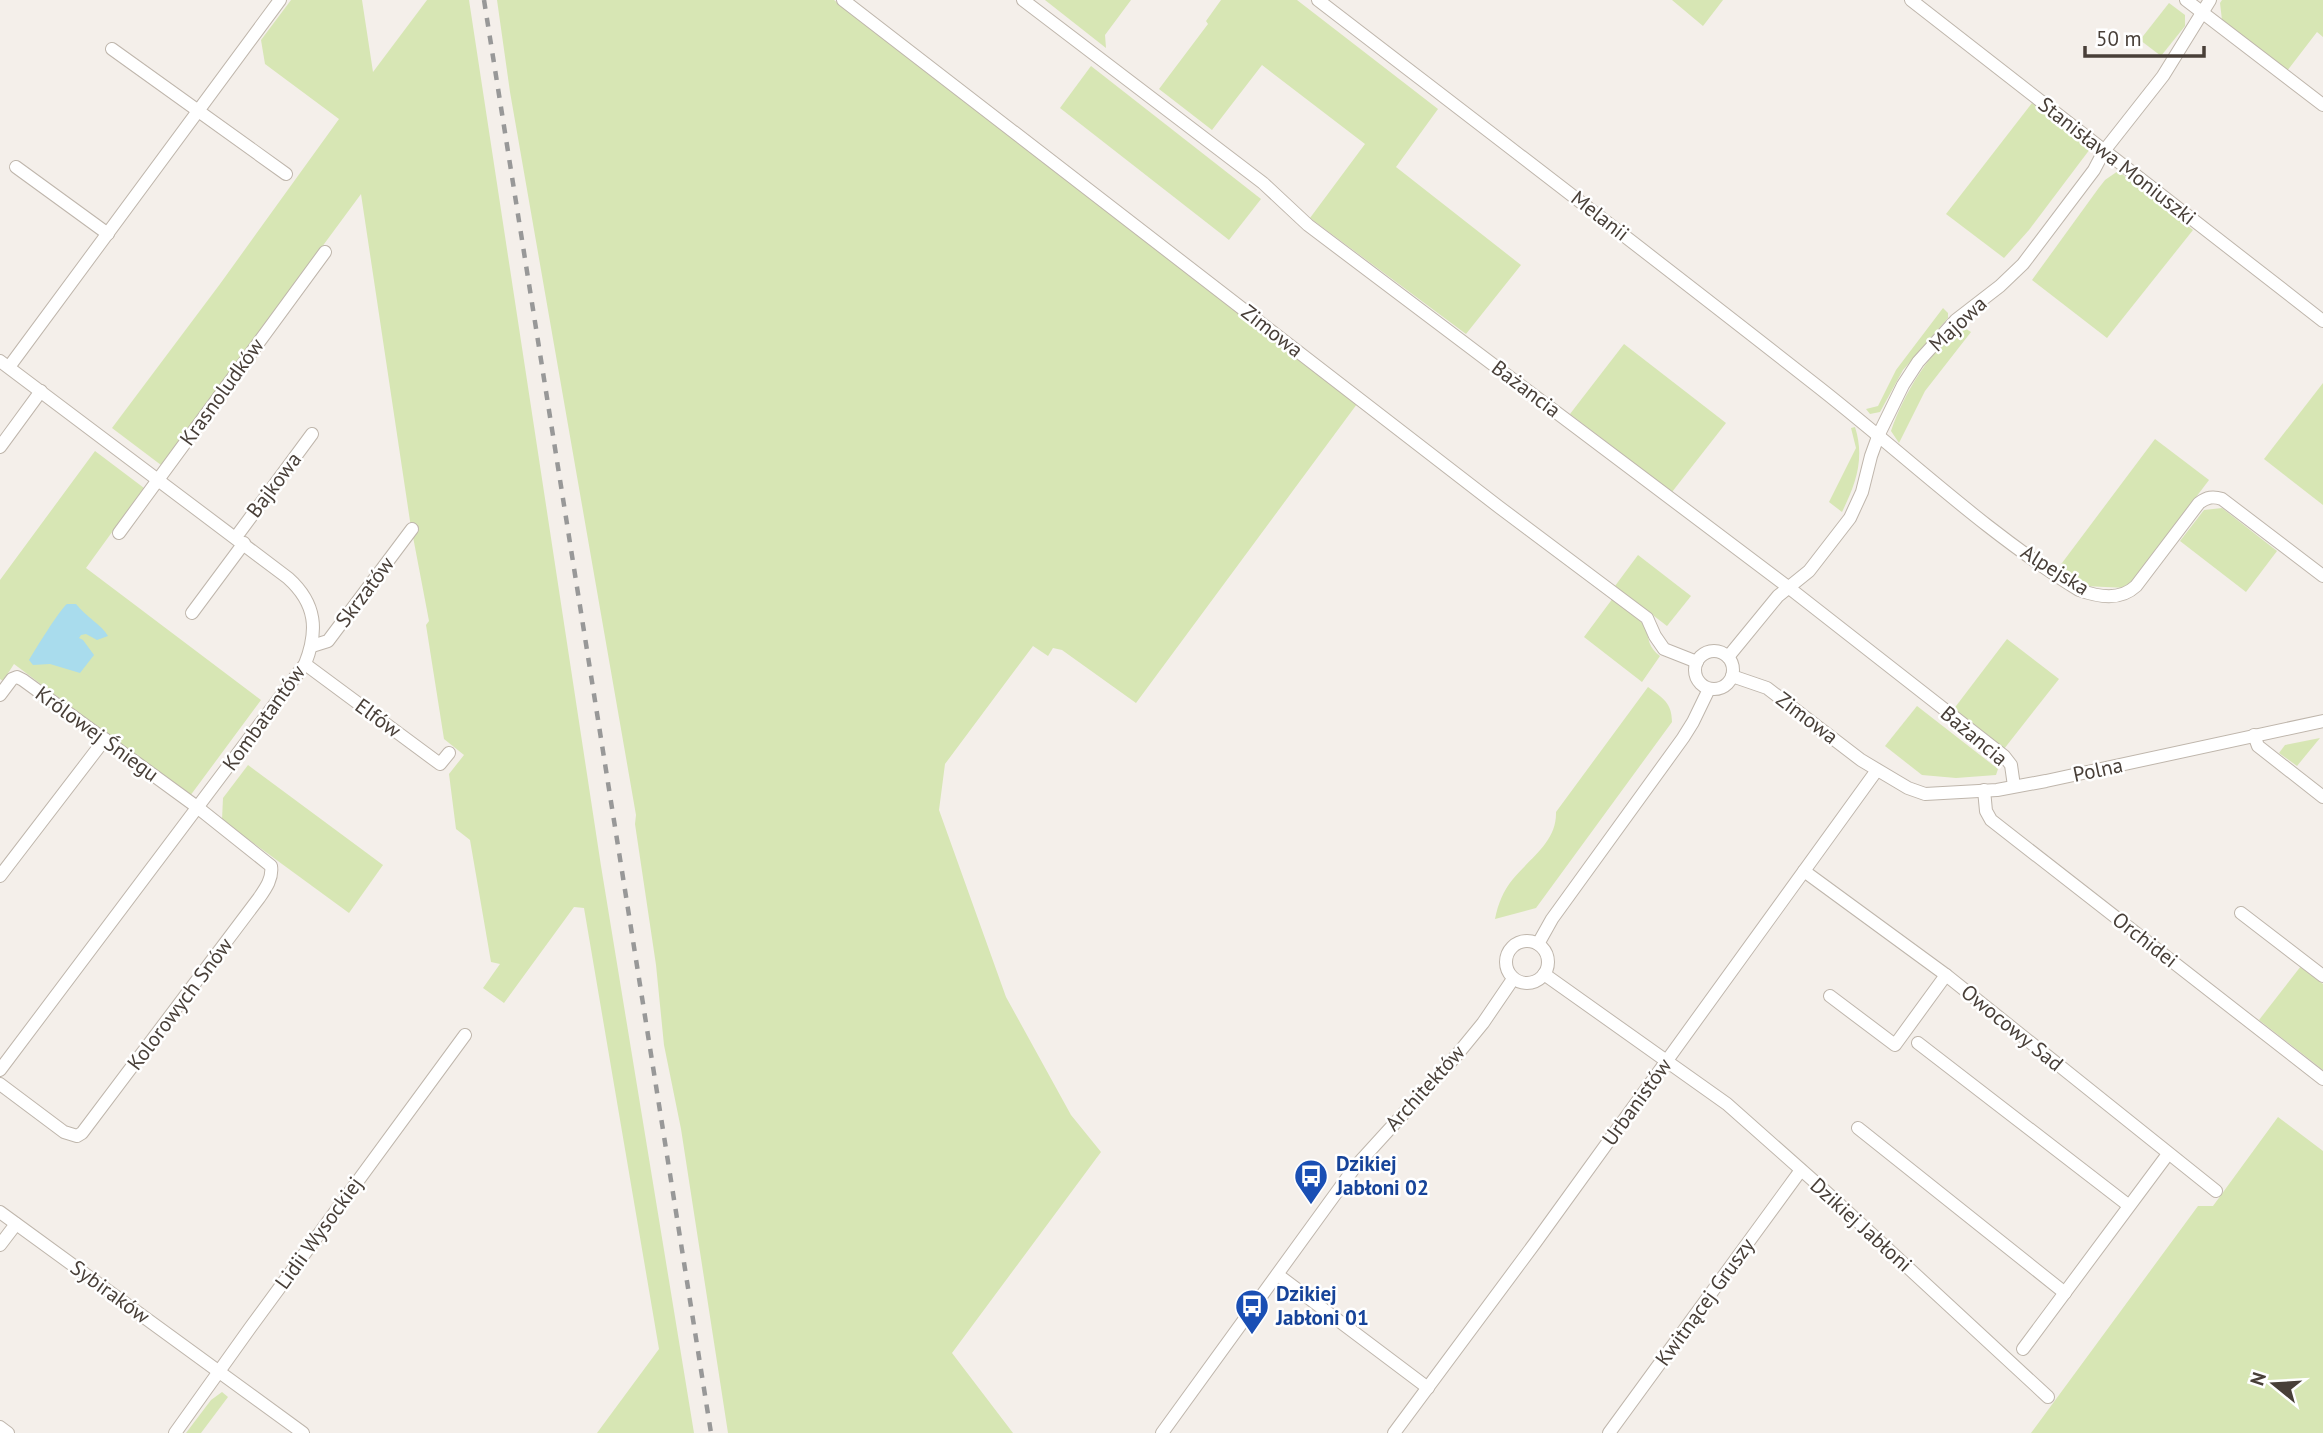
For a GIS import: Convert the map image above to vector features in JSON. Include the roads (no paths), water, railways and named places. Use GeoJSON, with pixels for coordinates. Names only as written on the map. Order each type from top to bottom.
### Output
{"type":"FeatureCollection","features":[{"type":"Feature","properties":{"kind":"street"},"geometry":{"type":"LineString","coordinates":[[4,364],[108,234],[280,0]]}},
{"type":"Feature","properties":{"kind":"street","name":"Zimowa"},"geometry":{"type":"LineString","coordinates":[[843,0],[1499,507],[1604,584],[1647,618],[1664,649],[1697,662]]}},
{"type":"Feature","properties":{"kind":"street","name":"Bażancia"},"geometry":{"type":"LineString","coordinates":[[1023,0],[1263,183],[1308,225],[1788,587],[2004,755],[2011,765],[2014,786]]}},
{"type":"Feature","properties":{"kind":"street","name":"Melanii"},"geometry":{"type":"LineString","coordinates":[[1318,0],[1879,434]]}},
{"type":"Feature","properties":{"kind":"street","name":"Stanisława Moniuszki"},"geometry":{"type":"LineString","coordinates":[[1911,0],[2323,321]]}},
{"type":"Feature","properties":{"kind":"street"},"geometry":{"type":"LineString","coordinates":[[2186,0],[2323,105]]}},
{"type":"Feature","properties":{"kind":"street","name":"Majowa"},"geometry":{"type":"LineString","coordinates":[[1728,657],[1788,587],[1809,571],[1850,518],[1862,492],[1879,434],[1903,385],[1918,362],[1956,320],[2000,286],[2023,264],[2095,170],[2104,151],[2163,76],[2210,0]]}},
{"type":"Feature","properties":{"kind":"street"},"geometry":{"type":"LineString","coordinates":[[112,48],[286,174]]}},
{"type":"Feature","properties":{"kind":"street"},"geometry":{"type":"LineString","coordinates":[[16,167],[108,234]]}},
{"type":"Feature","properties":{"kind":"street","name":"Krasnoludków"},"geometry":{"type":"LineString","coordinates":[[119,533],[325,252]]}},
{"type":"Feature","properties":{"kind":"street","name":"Kombatantów"},"geometry":{"type":"LineString","coordinates":[[0,1070],[305,664],[312,646],[314,623],[298,586],[4,364]]}},
{"type":"Feature","properties":{"kind":"street"},"geometry":{"type":"LineString","coordinates":[[0,447],[41,391]]}},
{"type":"Feature","properties":{"kind":"street","name":"Bajkowa"},"geometry":{"type":"LineString","coordinates":[[191,613],[312,434]]}},
{"type":"Feature","properties":{"kind":"street","name":"Alpejska"},"geometry":{"type":"LineString","coordinates":[[1879,434],[1911,464],[2014,544],[2068,583],[2091,594],[2128,594],[2199,503],[2212,497],[2222,499],[2323,576]]}},
{"type":"Feature","properties":{"kind":"street","name":"Skrzatów"},"geometry":{"type":"LineString","coordinates":[[312,646],[328,641],[412,529]]}},
{"type":"Feature","properties":{"kind":"street"},"geometry":{"type":"LineString","coordinates":[[1713,651],[1728,657],[1733,667],[1727,685],[1709,689],[1703,686],[1695,675],[1697,662],[1703,654],[1713,651]]}},
{"type":"Feature","properties":{"kind":"street","name":"Elfów"},"geometry":{"type":"LineString","coordinates":[[305,664],[440,764],[449,753]]}},
{"type":"Feature","properties":{"kind":"street","name":"Zimowa"},"geometry":{"type":"LineString","coordinates":[[1732,676],[1767,688],[1877,770]]}},
{"type":"Feature","properties":{"kind":"street","name":"Królowej Śniegu"},"geometry":{"type":"LineString","coordinates":[[0,695],[12,679],[19,678],[197,807]]}},
{"type":"Feature","properties":{"kind":"street"},"geometry":{"type":"LineString","coordinates":[[1538,944],[1552,919],[1693,722],[1709,689]]}},
{"type":"Feature","properties":{"kind":"street","name":"Polna"},"geometry":{"type":"LineString","coordinates":[[1877,770],[1908,788],[1925,794],[1984,790],[2121,765],[2323,721]]}},
{"type":"Feature","properties":{"kind":"street"},"geometry":{"type":"LineString","coordinates":[[2254,735],[2259,746],[2323,797]]}},
{"type":"Feature","properties":{"kind":"street"},"geometry":{"type":"LineString","coordinates":[[0,876],[105,739]]}},
{"type":"Feature","properties":{"kind":"street","name":"Urbanistów"},"geometry":{"type":"LineString","coordinates":[[1394,1433],[1877,770]]}},
{"type":"Feature","properties":{"kind":"street","name":"Orchidei"},"geometry":{"type":"LineString","coordinates":[[1984,790],[1986,811],[1991,820],[2323,1079]]}},
{"type":"Feature","properties":{"kind":"street","name":"Kolorowych Snów"},"geometry":{"type":"LineString","coordinates":[[0,1084],[64,1132],[76,1136],[82,1133],[259,898],[271,876],[271,866],[197,807]]}},
{"type":"Feature","properties":{"kind":"street","name":"Owocowy Sad"},"geometry":{"type":"LineString","coordinates":[[1804,871],[1946,975],[2216,1191]]}},
{"type":"Feature","properties":{"kind":"street"},"geometry":{"type":"LineString","coordinates":[[2241,913],[2323,976]]}},
{"type":"Feature","properties":{"kind":"street"},"geometry":{"type":"LineString","coordinates":[[1522,941],[1538,944],[1547,955],[1548,965],[1544,974],[1532,983],[1513,979],[1505,966],[1508,951],[1522,941]]}},
{"type":"Feature","properties":{"kind":"street","name":"Dzikiej Jabłoni"},"geometry":{"type":"LineString","coordinates":[[1544,974],[1727,1104],[2048,1397]]}},
{"type":"Feature","properties":{"kind":"street"},"geometry":{"type":"LineString","coordinates":[[1830,996],[1895,1045],[1946,975]]}},
{"type":"Feature","properties":{"kind":"street","name":"Architektów"},"geometry":{"type":"LineString","coordinates":[[1162,1433],[1355,1167],[1456,1056],[1513,979]]}},
{"type":"Feature","properties":{"kind":"street","name":"Lidii Wysockiej"},"geometry":{"type":"LineString","coordinates":[[175,1433],[466,1035]]}},
{"type":"Feature","properties":{"kind":"street"},"geometry":{"type":"LineString","coordinates":[[1918,1043],[2128,1205]]}},
{"type":"Feature","properties":{"kind":"street"},"geometry":{"type":"LineString","coordinates":[[1858,1128],[2065,1293]]}},
{"type":"Feature","properties":{"kind":"street"},"geometry":{"type":"LineString","coordinates":[[2022,1349],[2168,1154]]}},
{"type":"Feature","properties":{"kind":"street","name":"Kwitnącej Gruszy"},"geometry":{"type":"LineString","coordinates":[[1609,1433],[1801,1170]]}},
{"type":"Feature","properties":{"kind":"street","name":"Sybiraków"},"geometry":{"type":"LineString","coordinates":[[0,1212],[303,1433]]}},
{"type":"Feature","properties":{"kind":"street"},"geometry":{"type":"LineString","coordinates":[[0,1245],[16,1224]]}},
{"type":"Feature","properties":{"kind":"street"},"geometry":{"type":"LineString","coordinates":[[1278,1275],[1428,1388]]}},
{"type":"Feature","properties":{"kind":"street"},"geometry":{"type":"LineString","coordinates":[[0,1427],[8,1433]]}},
{"type":"Feature","properties":{"kind":"water"},"geometry":{"type":"Polygon","coordinates":[[[67,604],[76,604],[108,636],[97,640],[86,634],[81,635],[79,638],[94,655],[80,673],[50,664],[33,665],[29,660],[67,604]]]}},
{"type":"Feature","properties":{"kind":"railway"},"geometry":{"type":"LineString","coordinates":[[484,0],[711,1433]]}},
{"type":"Feature","properties":{"kind":"place","name":"Dzikiej Jabłoni 02"},"geometry":{"type":"Point","coordinates":[1311,1206]}},
{"type":"Feature","properties":{"kind":"place","name":"Dzikiej Jabłoni 01"},"geometry":{"type":"Point","coordinates":[1252,1336]}}]}
